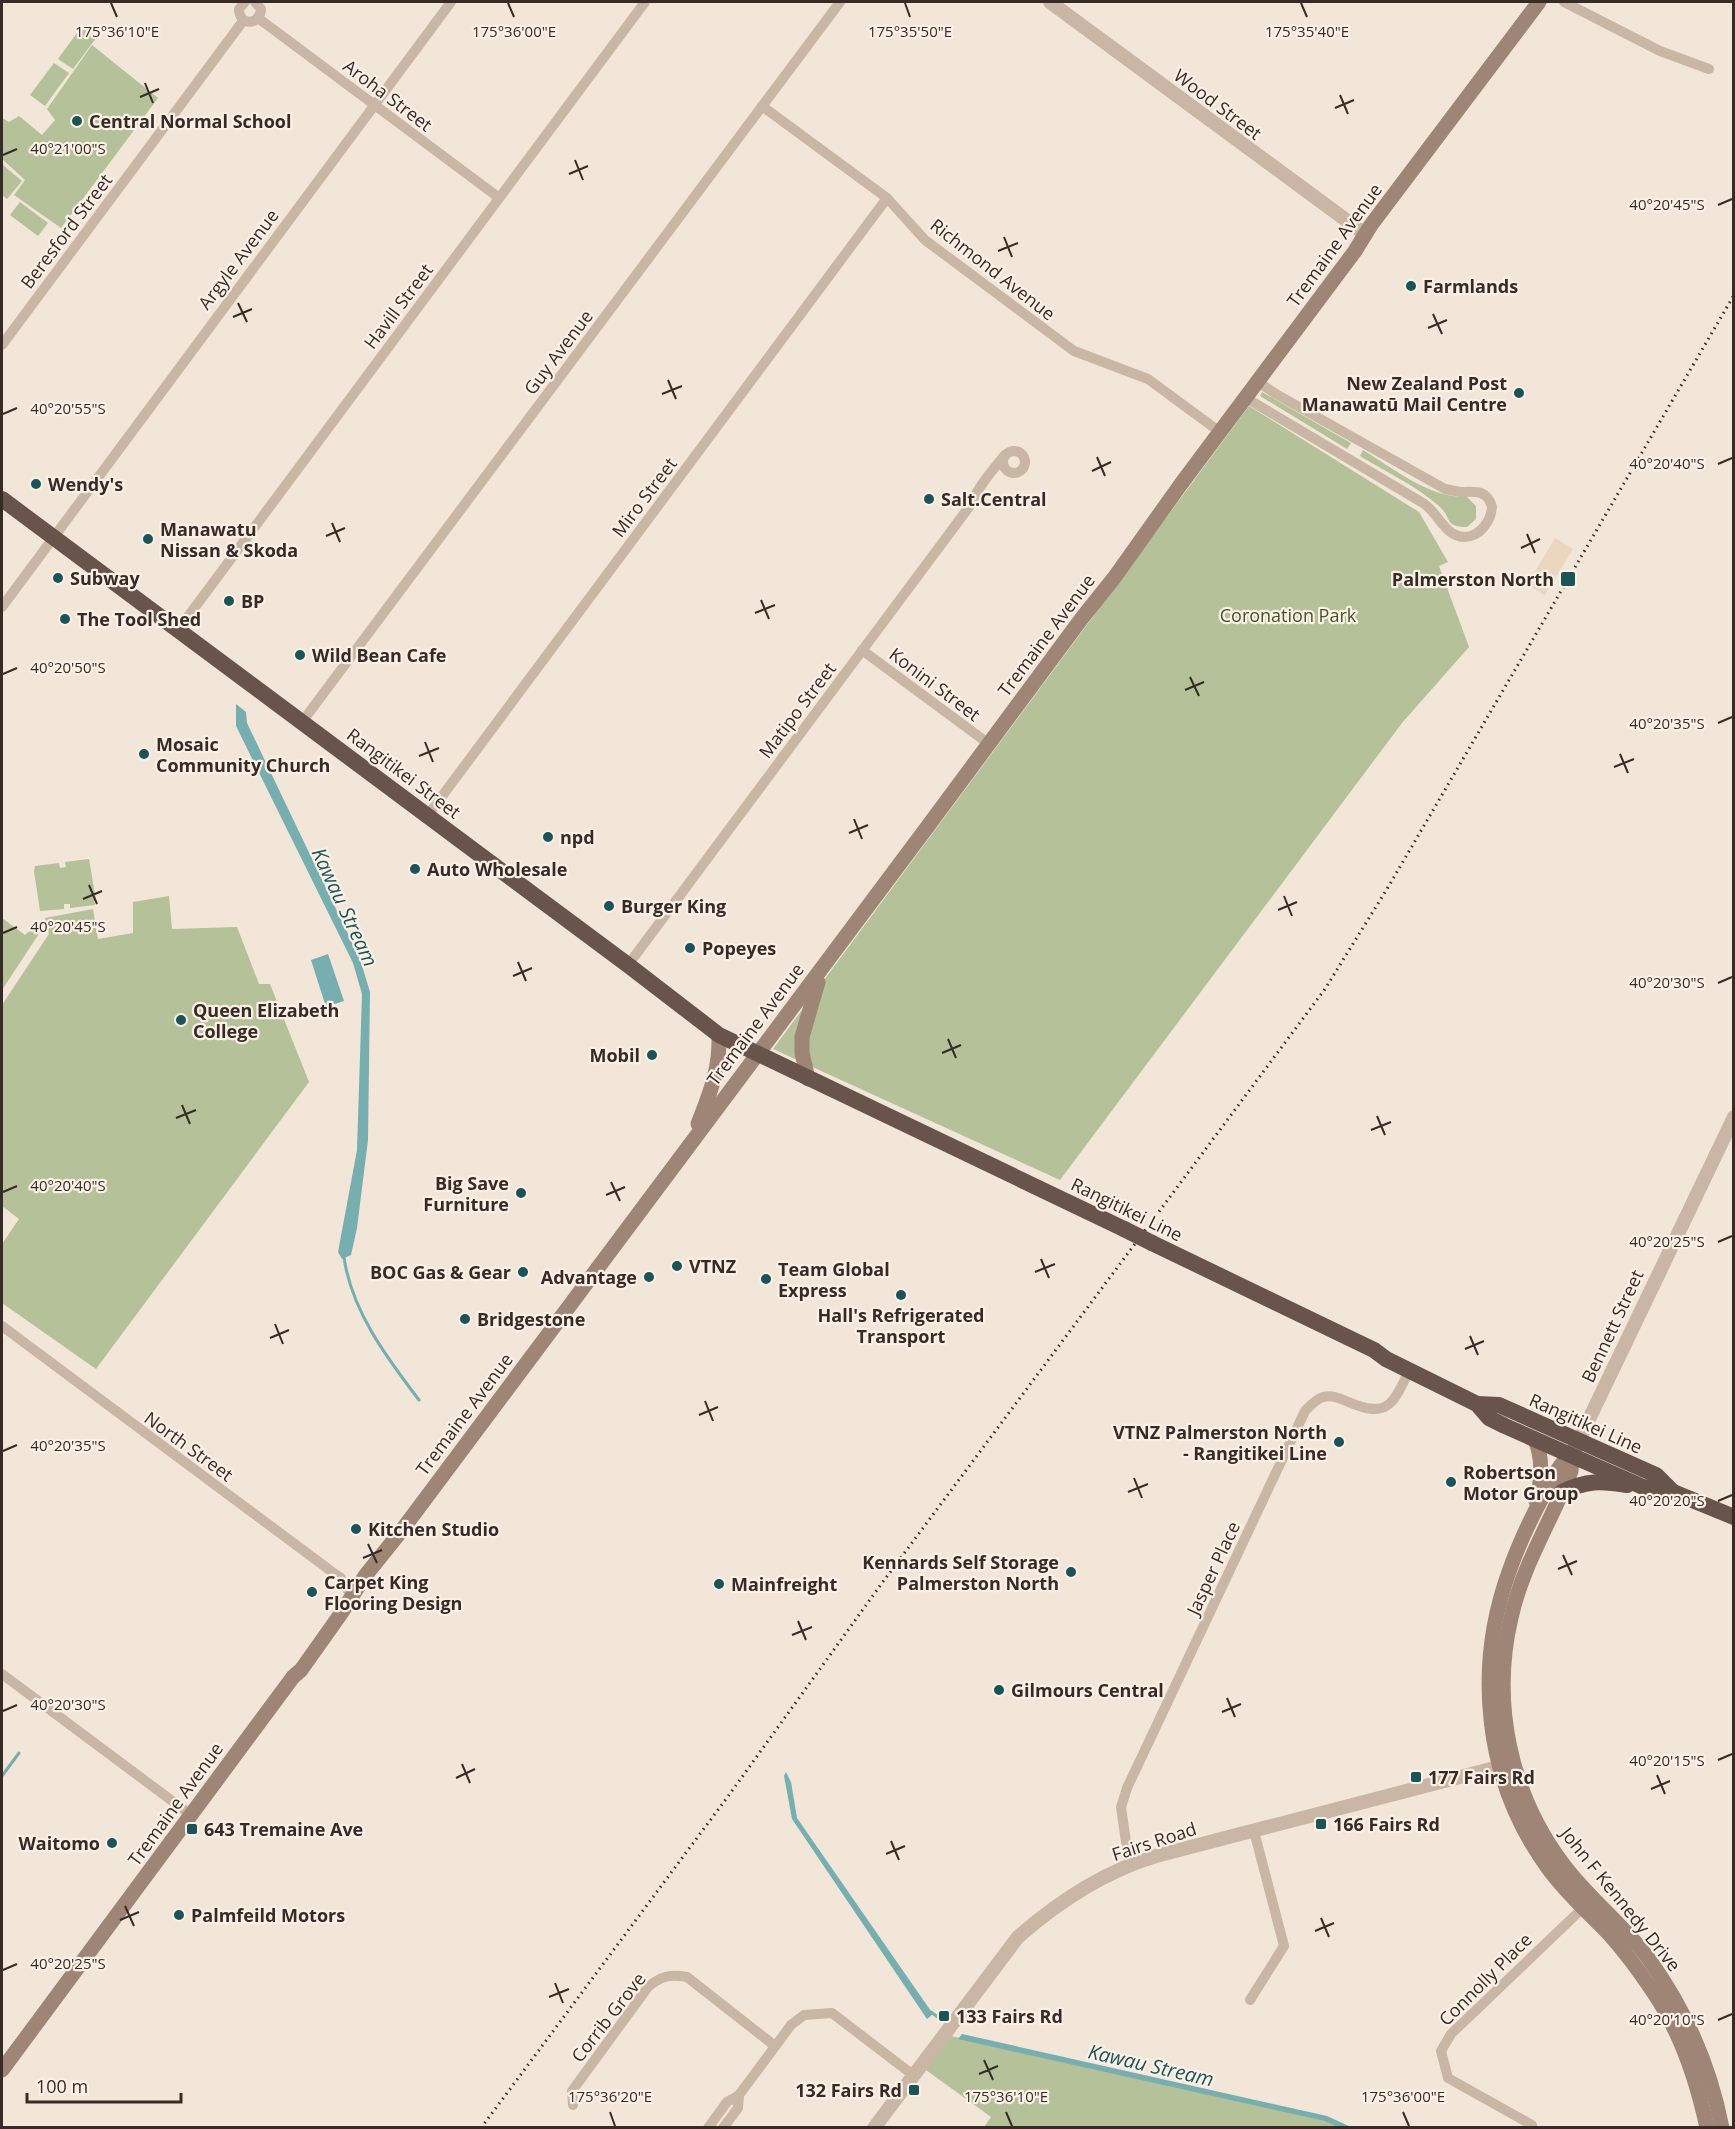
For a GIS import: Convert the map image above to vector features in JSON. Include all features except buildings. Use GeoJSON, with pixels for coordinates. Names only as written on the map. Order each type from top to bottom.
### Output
{"type":"FeatureCollection","features":[{"type":"Feature","properties":{"kind":"highway","name":"Rangitikei Street"},"geometry":{"type":"LineString","coordinates":[[2,499],[428,815],[719,1035],[756,1054]]}},
{"type":"Feature","properties":{"kind":"highway","name":"Rangitikei Line"},"geometry":{"type":"LineString","coordinates":[[756,1054],[1152,1242],[1374,1350],[1409,1371],[1477,1404],[1499,1405],[1643,1487],[1673,1492],[1734,1517]]}},
{"type":"Feature","properties":{"kind":"highway","name":"Rangitikei Line"},"geometry":{"type":"LineString","coordinates":[[1477,1404],[1489,1418],[1534,1440],[1575,1448],[1656,1475],[1673,1492]]}},
{"type":"Feature","properties":{"kind":"highway"},"geometry":{"type":"LineString","coordinates":[[1562,1492],[1592,1481],[1643,1487]]}},
{"type":"Feature","properties":{"kind":"main road","name":"Tremaine Avenue"},"geometry":{"type":"LineString","coordinates":[[2,2070],[293,1677],[307,1662],[369,1571],[402,1530],[756,1054],[822,970],[1539,2]]}},
{"type":"Feature","properties":{"kind":"main road"},"geometry":{"type":"LineString","coordinates":[[808,1078],[802,1053],[802,1037],[822,970]]}},
{"type":"Feature","properties":{"kind":"main road"},"geometry":{"type":"LineString","coordinates":[[691,1141],[716,1076],[720,1054],[719,1035]]}},
{"type":"Feature","properties":{"kind":"main road"},"geometry":{"type":"LineString","coordinates":[[1529,1523],[1538,1495],[1540,1466],[1539,1448],[1534,1440]]}},
{"type":"Feature","properties":{"kind":"main road","name":"John F Kennedy Drive"},"geometry":{"type":"LineString","coordinates":[[1575,1448],[1571,1470],[1527,1569],[1513,1609],[1505,1650],[1506,1764],[1511,1802],[1531,1843],[1548,1868],[1635,1941],[1668,1987],[1680,2008],[1711,2081],[1714,2127]]}},
{"type":"Feature","properties":{"kind":"main road","name":"John F Kennedy Drive"},"geometry":{"type":"LineString","coordinates":[[1506,1764],[1490,1716],[1490,1656],[1496,1618],[1513,1562],[1529,1523],[1558,1468],[1575,1448]]}},
{"type":"Feature","properties":{"kind":"main road"},"geometry":{"type":"LineString","coordinates":[[1513,1562],[1527,1569]]}},
{"type":"Feature","properties":{"kind":"street"},"geometry":{"type":"LineString","coordinates":[[240,3],[238,12],[243,21],[250,23],[258,18],[261,9],[257,2]]}},
{"type":"Feature","properties":{"kind":"street","name":"Argyle Avenue"},"geometry":{"type":"LineString","coordinates":[[2,607],[451,2]]}},
{"type":"Feature","properties":{"kind":"street","name":"Havill Street"},"geometry":{"type":"LineString","coordinates":[[178,630],[645,2]]}},
{"type":"Feature","properties":{"kind":"street","name":"Guy Avenue"},"geometry":{"type":"LineString","coordinates":[[302,722],[840,2]]}},
{"type":"Feature","properties":{"kind":"street","name":"Wood Street"},"geometry":{"type":"LineString","coordinates":[[1050,2],[1365,234]]}},
{"type":"Feature","properties":{"kind":"street"},"geometry":{"type":"LineString","coordinates":[[1564,2],[1660,51],[1709,69]]}},
{"type":"Feature","properties":{"kind":"street","name":"Aroha Street"},"geometry":{"type":"LineString","coordinates":[[258,18],[498,197]]}},
{"type":"Feature","properties":{"kind":"street","name":"Beresford Street"},"geometry":{"type":"LineString","coordinates":[[2,345],[243,21]]}},
{"type":"Feature","properties":{"kind":"street","name":"Richmond Avenue"},"geometry":{"type":"LineString","coordinates":[[762,106],[887,198],[925,240],[1074,351],[1148,379],[1220,432]]}},
{"type":"Feature","properties":{"kind":"street","name":"Miro Street"},"geometry":{"type":"LineString","coordinates":[[428,815],[887,198]]}},
{"type":"Feature","properties":{"kind":"street"},"geometry":{"type":"LineString","coordinates":[[1246,398],[1429,507],[1453,535],[1472,536],[1487,523],[1492,507],[1485,495],[1479,492],[1445,489],[1258,382]]}},
{"type":"Feature","properties":{"kind":"street"},"geometry":{"type":"LineString","coordinates":[[989,474],[995,470],[1005,469],[1011,473],[1018,473],[1024,468],[1025,461],[1019,452],[1012,451],[1005,455],[1003,462],[1005,469]]}},
{"type":"Feature","properties":{"kind":"street","name":"Matipo Street"},"geometry":{"type":"LineString","coordinates":[[628,965],[969,507],[989,474],[1005,455]]}},
{"type":"Feature","properties":{"kind":"street","name":"Konini Street"},"geometry":{"type":"LineString","coordinates":[[862,650],[989,744]]}},
{"type":"Feature","properties":{"kind":"street","name":"Bennett Street"},"geometry":{"type":"LineString","coordinates":[[1575,1448],[1734,1117]]}},
{"type":"Feature","properties":{"kind":"street","name":"North Street"},"geometry":{"type":"LineString","coordinates":[[2,1326],[335,1574],[340,1578],[351,1597]]}},
{"type":"Feature","properties":{"kind":"street","name":"Jasper Place"},"geometry":{"type":"LineString","coordinates":[[1134,1863],[1126,1842],[1121,1807],[1128,1788],[1305,1411],[1320,1398],[1330,1396],[1370,1410],[1386,1407],[1395,1398],[1409,1371]]}},
{"type":"Feature","properties":{"kind":"street"},"geometry":{"type":"LineString","coordinates":[[2,1674],[191,1815]]}},
{"type":"Feature","properties":{"kind":"street","name":"Fairs Road"},"geometry":{"type":"LineString","coordinates":[[874,2127],[1018,1937],[1070,1896],[1134,1863],[1506,1764]]}},
{"type":"Feature","properties":{"kind":"street"},"geometry":{"type":"LineString","coordinates":[[1250,2000],[1284,1946],[1254,1831]]}},
{"type":"Feature","properties":{"kind":"street","name":"Connolly Place"},"geometry":{"type":"LineString","coordinates":[[1532,2124],[1448,2078],[1441,2051],[1450,2034],[1588,1903]]}},
{"type":"Feature","properties":{"kind":"street","name":"Corrib Grove"},"geometry":{"type":"LineString","coordinates":[[573,2105],[572,2091],[648,1987],[660,1978],[673,1974],[687,1977],[775,2046]]}},
{"type":"Feature","properties":{"kind":"street"},"geometry":{"type":"LineString","coordinates":[[708,2127],[727,2102],[739,2095],[791,2025],[804,2015],[832,2013],[913,2075]]}},
{"type":"Feature","properties":{"kind":"street"},"geometry":{"type":"LineString","coordinates":[[723,2127],[738,2108],[739,2095]]}},
{"type":"Feature","properties":{"kind":"green space"},"geometry":{"type":"Polygon","coordinates":[[[82,26],[97,37],[73,69],[58,59],[82,26]]]}},
{"type":"Feature","properties":{"kind":"green space"},"geometry":{"type":"Polygon","coordinates":[[[92,45],[158,98],[61,228],[14,195],[25,180],[2,159],[2,118],[9,122],[19,116],[42,135],[55,120],[47,109],[92,45]]]}},
{"type":"Feature","properties":{"kind":"green space"},"geometry":{"type":"Polygon","coordinates":[[[54,63],[69,73],[45,106],[30,95],[54,63]]]}},
{"type":"Feature","properties":{"kind":"green space"},"geometry":{"type":"Polygon","coordinates":[[[2,164],[22,181],[7,199],[2,195],[2,164]]]}},
{"type":"Feature","properties":{"kind":"green space"},"geometry":{"type":"Polygon","coordinates":[[[20,202],[48,223],[38,236],[10,215],[20,202]]]}},
{"type":"Feature","properties":{"kind":"green space"},"geometry":{"type":"Polygon","coordinates":[[[1262,392],[1351,443],[1347,449],[1260,396],[1262,392]]]}},
{"type":"Feature","properties":{"kind":"green space","name":"Coronation Park"},"geometry":{"type":"Polygon","coordinates":[[[1249,406],[1419,512],[1448,562],[1439,566],[1469,647],[1402,723],[1060,1180],[773,1049],[1249,406]]]}},
{"type":"Feature","properties":{"kind":"green space"},"geometry":{"type":"Polygon","coordinates":[[[1363,450],[1426,488],[1439,493],[1467,497],[1476,506],[1476,519],[1467,527],[1452,524],[1444,511],[1431,499],[1360,456],[1363,450]]]}},
{"type":"Feature","properties":{"kind":"green space"},"geometry":{"type":"Polygon","coordinates":[[[89,859],[95,905],[70,908],[70,904],[64,904],[64,909],[40,911],[35,866],[59,863],[60,868],[66,867],[65,862],[89,859]]]}},
{"type":"Feature","properties":{"kind":"green space"},"geometry":{"type":"Polygon","coordinates":[[[169,896],[172,929],[237,927],[259,984],[270,984],[309,1082],[96,1369],[2,1303],[2,1244],[19,1219],[2,1206],[2,1005],[49,934],[45,918],[93,909],[98,939],[133,933],[133,902],[169,896]]]}},
{"type":"Feature","properties":{"kind":"green space"},"geometry":{"type":"Polygon","coordinates":[[[2,918],[25,935],[36,925],[42,929],[2,990],[2,918]]]}},
{"type":"Feature","properties":{"kind":"green space"},"geometry":{"type":"Polygon","coordinates":[[[951,2036],[1326,2119],[1343,2127],[984,2127],[991,2117],[926,2070],[951,2036]]]}},
{"type":"Feature","properties":{"kind":"shaded area"},"geometry":{"type":"Polygon","coordinates":[[[1555,538],[1573,549],[1545,595],[1527,585],[1555,538]]]}},
{"type":"Feature","properties":{"kind":"water"},"geometry":{"type":"Polygon","coordinates":[[[236,704],[246,712],[247,723],[360,959],[370,992],[368,1140],[357,1228],[351,1255],[342,1259],[338,1252],[357,1150],[362,994],[353,963],[236,726],[236,704]]]}},
{"type":"Feature","properties":{"kind":"water"},"geometry":{"type":"Polygon","coordinates":[[[328,954],[344,1001],[326,1007],[311,960],[328,954]]]}},
{"type":"Feature","properties":{"kind":"water"},"geometry":{"type":"Polygon","coordinates":[[[786,1772],[791,1782],[797,1818],[933,2014],[927,2019],[792,1819],[784,1776],[786,1772]]]}},
{"type":"Feature","properties":{"kind":"water"},"geometry":{"type":"Polygon","coordinates":[[[962,2034],[1327,2116],[1351,2127],[1338,2127],[1325,2121],[958,2039],[962,2034]]]}},
{"type":"Feature","properties":{"kind":"waterway","name":"Kawau Stream"},"geometry":{"type":"LineString","coordinates":[[344,1257],[348,1277],[362,1314],[383,1350],[419,1400]]}},
{"type":"Feature","properties":{"kind":"waterway"},"geometry":{"type":"LineString","coordinates":[[2,1776],[19,1753]]}},
{"type":"Feature","properties":{"kind":"waterway","name":"Kawau Stream"},"geometry":{"type":"LineString","coordinates":[[931,2012],[939,2018]]}},
{"type":"Feature","properties":{"kind":"railway"},"geometry":{"type":"LineString","coordinates":[[481,2128],[729,1795],[882,1583],[1325,989],[1387,889],[1734,295]]}},
{"type":"Feature","properties":{"kind":"place","name":"Central Normal School"},"geometry":{"type":"Point","coordinates":[77,121]}},
{"type":"Feature","properties":{"kind":"place","name":"Farmlands"},"geometry":{"type":"Point","coordinates":[1411,286]}},
{"type":"Feature","properties":{"kind":"place","name":"New Zealand Post Manawatū Mail Centre"},"geometry":{"type":"Point","coordinates":[1519,393]}},
{"type":"Feature","properties":{"kind":"place","name":"Wendy's"},"geometry":{"type":"Point","coordinates":[36,484]}},
{"type":"Feature","properties":{"kind":"place","name":"Salt.Central"},"geometry":{"type":"Point","coordinates":[929,499]}},
{"type":"Feature","properties":{"kind":"place","name":"Manawatu Nissan & Skoda"},"geometry":{"type":"Point","coordinates":[148,539]}},
{"type":"Feature","properties":{"kind":"place","name":"Subway"},"geometry":{"type":"Point","coordinates":[58,578]}},
{"type":"Feature","properties":{"kind":"place","name":"Palmerston North"},"geometry":{"type":"Point","coordinates":[1568,579]}},
{"type":"Feature","properties":{"kind":"place","name":"BP"},"geometry":{"type":"Point","coordinates":[229,601]}},
{"type":"Feature","properties":{"kind":"place","name":"The Tool Shed"},"geometry":{"type":"Point","coordinates":[65,619]}},
{"type":"Feature","properties":{"kind":"place","name":"Wild Bean Cafe"},"geometry":{"type":"Point","coordinates":[300,655]}},
{"type":"Feature","properties":{"kind":"place","name":"Mosaic Community Church"},"geometry":{"type":"Point","coordinates":[144,754]}},
{"type":"Feature","properties":{"kind":"place","name":"npd"},"geometry":{"type":"Point","coordinates":[548,837]}},
{"type":"Feature","properties":{"kind":"place","name":"Auto Wholesale"},"geometry":{"type":"Point","coordinates":[415,869]}},
{"type":"Feature","properties":{"kind":"place","name":"Burger King"},"geometry":{"type":"Point","coordinates":[609,906]}},
{"type":"Feature","properties":{"kind":"place","name":"Popeyes"},"geometry":{"type":"Point","coordinates":[690,948]}},
{"type":"Feature","properties":{"kind":"place","name":"Queen Elizabeth College"},"geometry":{"type":"Point","coordinates":[181,1020]}},
{"type":"Feature","properties":{"kind":"place","name":"Mobil"},"geometry":{"type":"Point","coordinates":[652,1055]}},
{"type":"Feature","properties":{"kind":"place","name":"Big Save Furniture"},"geometry":{"type":"Point","coordinates":[521,1193]}},
{"type":"Feature","properties":{"kind":"place","name":"VTNZ"},"geometry":{"type":"Point","coordinates":[677,1266]}},
{"type":"Feature","properties":{"kind":"place","name":"BOC Gas & Gear"},"geometry":{"type":"Point","coordinates":[523,1272]}},
{"type":"Feature","properties":{"kind":"place","name":"Advantage"},"geometry":{"type":"Point","coordinates":[649,1277]}},
{"type":"Feature","properties":{"kind":"place","name":"Team Global Express"},"geometry":{"type":"Point","coordinates":[766,1279]}},
{"type":"Feature","properties":{"kind":"place","name":"Hall's Refrigerated Transport"},"geometry":{"type":"Point","coordinates":[901,1295]}},
{"type":"Feature","properties":{"kind":"place","name":"Bridgestone"},"geometry":{"type":"Point","coordinates":[465,1319]}},
{"type":"Feature","properties":{"kind":"place","name":"VTNZ Palmerston North - Rangitikei Line"},"geometry":{"type":"Point","coordinates":[1339,1442]}},
{"type":"Feature","properties":{"kind":"place","name":"Robertson Motor Group"},"geometry":{"type":"Point","coordinates":[1451,1482]}},
{"type":"Feature","properties":{"kind":"place","name":"Kitchen Studio"},"geometry":{"type":"Point","coordinates":[356,1529]}},
{"type":"Feature","properties":{"kind":"place","name":"Kennards Self Storage Palmerston North"},"geometry":{"type":"Point","coordinates":[1071,1572]}},
{"type":"Feature","properties":{"kind":"place","name":"Mainfreight"},"geometry":{"type":"Point","coordinates":[719,1584]}},
{"type":"Feature","properties":{"kind":"place","name":"Carpet King Flooring Design"},"geometry":{"type":"Point","coordinates":[312,1592]}},
{"type":"Feature","properties":{"kind":"place","name":"Gilmours Central"},"geometry":{"type":"Point","coordinates":[999,1690]}},
{"type":"Feature","properties":{"kind":"place","name":"177 Fairs Rd"},"geometry":{"type":"Point","coordinates":[1416,1777]}},
{"type":"Feature","properties":{"kind":"place","name":"166 Fairs Rd"},"geometry":{"type":"Point","coordinates":[1321,1824]}},
{"type":"Feature","properties":{"kind":"place","name":"643 Tremaine Ave"},"geometry":{"type":"Point","coordinates":[192,1829]}},
{"type":"Feature","properties":{"kind":"place","name":"Waitomo"},"geometry":{"type":"Point","coordinates":[112,1843]}},
{"type":"Feature","properties":{"kind":"place","name":"Palmfeild Motors"},"geometry":{"type":"Point","coordinates":[179,1915]}},
{"type":"Feature","properties":{"kind":"place","name":"133 Fairs Rd"},"geometry":{"type":"Point","coordinates":[944,2016]}},
{"type":"Feature","properties":{"kind":"place","name":"132 Fairs Rd"},"geometry":{"type":"Point","coordinates":[914,2090]}}]}
